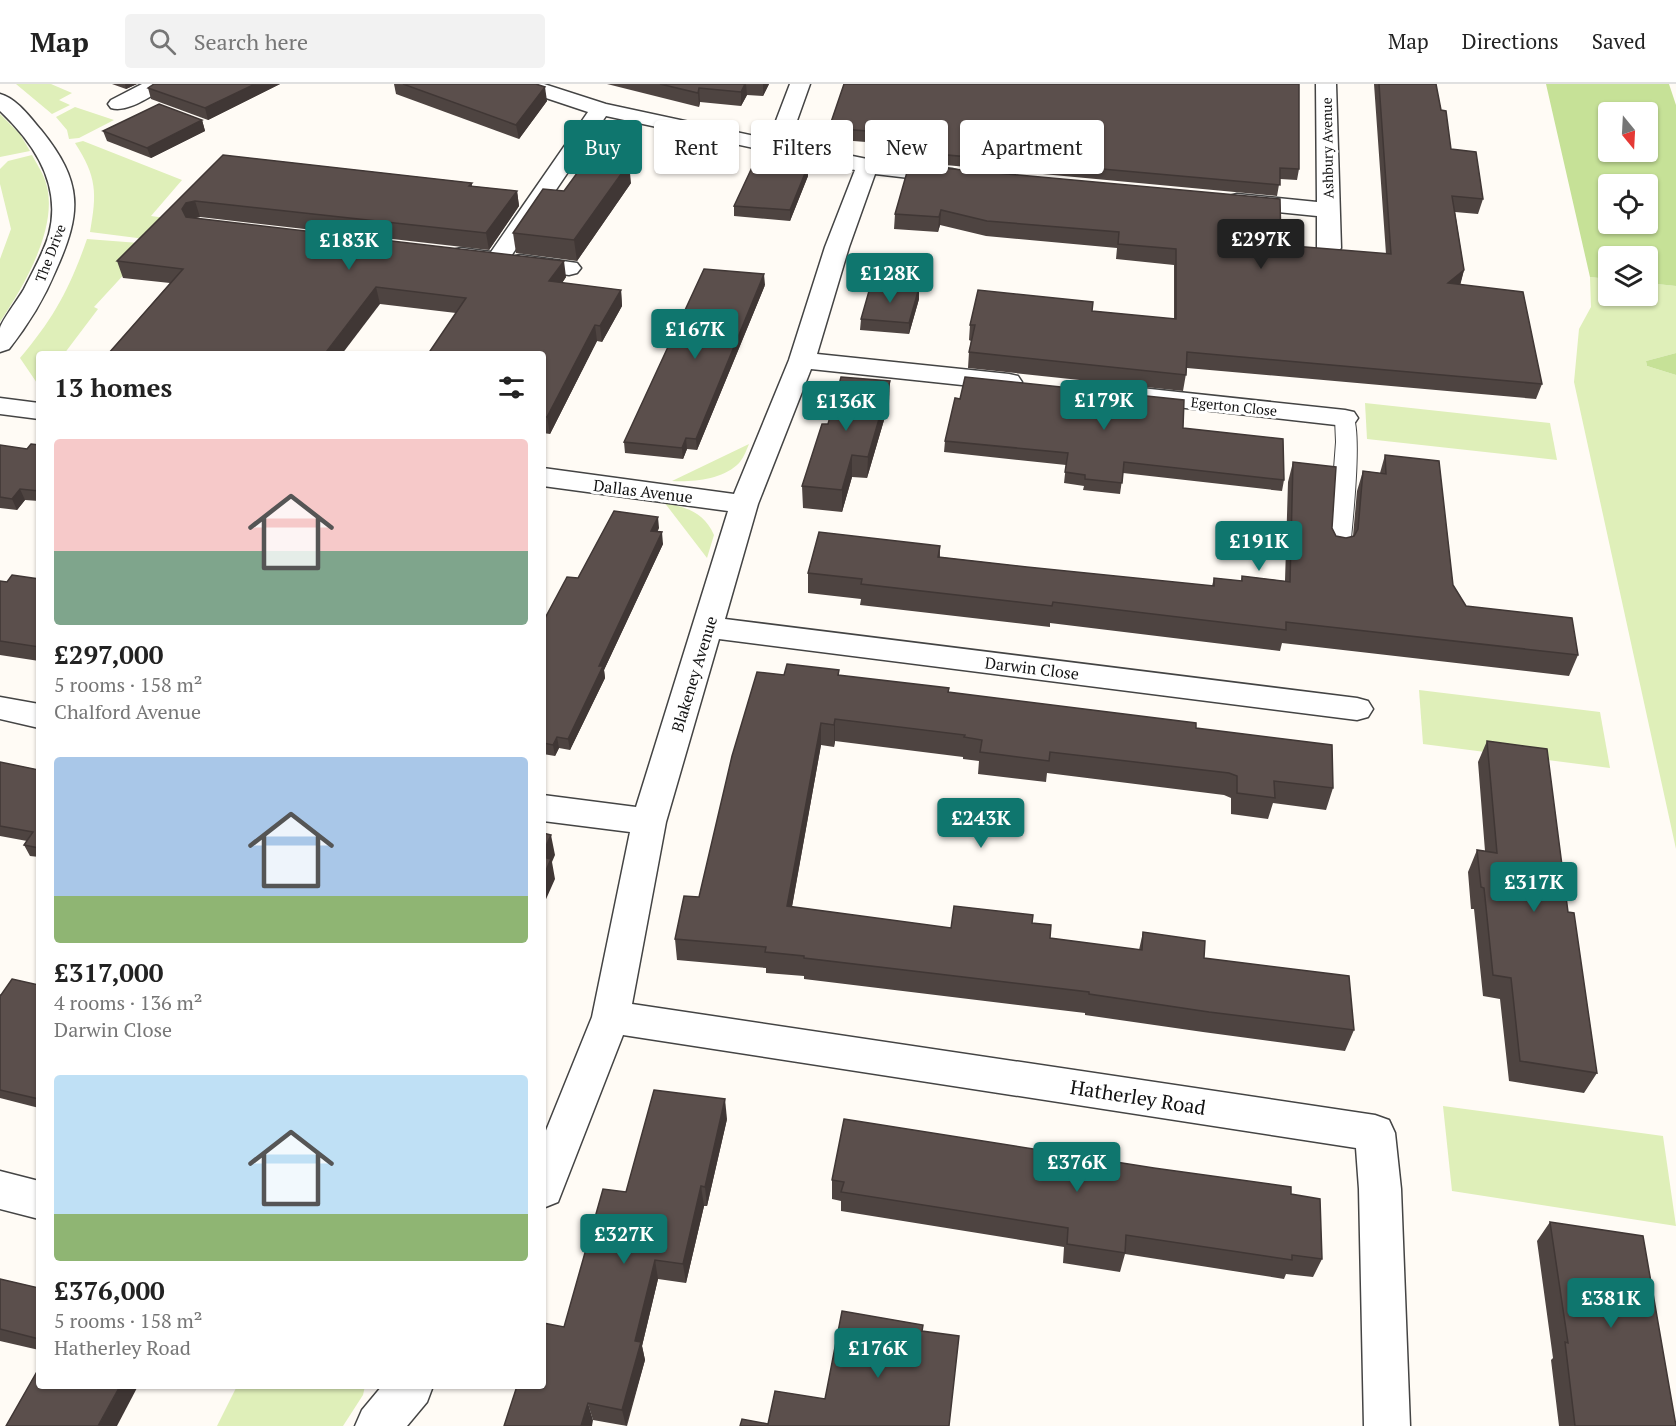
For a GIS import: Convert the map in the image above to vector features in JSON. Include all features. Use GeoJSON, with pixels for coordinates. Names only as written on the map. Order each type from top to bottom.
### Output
{"type":"FeatureCollection","features":[{"type":"Feature","properties":{"kind":"street"},"geometry":{"type":"LineString","coordinates":[[118,104],[158,84]]}},
{"type":"Feature","properties":{"kind":"street"},"geometry":{"type":"LineString","coordinates":[[523,84],[601,109],[751,141]]}},
{"type":"Feature","properties":{"kind":"street"},"geometry":{"type":"LineString","coordinates":[[787,120],[800,84]]}},
{"type":"Feature","properties":{"kind":"street","name":"Ashbury Avenue"},"geometry":{"type":"LineString","coordinates":[[1326,84],[1329,248]]}},
{"type":"Feature","properties":{"kind":"street","name":"The Drive"},"geometry":{"type":"LineString","coordinates":[[0,100],[18,116],[46,150],[58,175],[64,216],[61,232],[34,292],[0,344]]}},
{"type":"Feature","properties":{"kind":"street"},"geometry":{"type":"LineString","coordinates":[[497,260],[554,174],[601,109]]}},
{"type":"Feature","properties":{"kind":"street","name":"Blakeney Avenue"},"geometry":{"type":"LineString","coordinates":[[546,1180],[611,1017],[649,822],[744,504],[802,360],[837,248],[865,171]]}},
{"type":"Feature","properties":{"kind":"street"},"geometry":{"type":"LineString","coordinates":[[940,174],[967,177]]}},
{"type":"Feature","properties":{"kind":"street"},"geometry":{"type":"LineString","coordinates":[[1211,199],[1328,210]]}},
{"type":"Feature","properties":{"kind":"street"},"geometry":{"type":"LineString","coordinates":[[438,253],[569,268]]}},
{"type":"Feature","properties":{"kind":"street"},"geometry":{"type":"LineString","coordinates":[[802,360],[1038,385]]}},
{"type":"Feature","properties":{"kind":"street","name":"Egerton Close"},"geometry":{"type":"LineString","coordinates":[[1120,394],[1345,418]]}},
{"type":"Feature","properties":{"kind":"street"},"geometry":{"type":"LineString","coordinates":[[0,406],[36,411]]}},
{"type":"Feature","properties":{"kind":"street","name":"Dallas Avenue"},"geometry":{"type":"LineString","coordinates":[[546,477],[744,504]]}},
{"type":"Feature","properties":{"kind":"street","name":"Darwin Close"},"geometry":{"type":"LineString","coordinates":[[708,627],[1357,709]]}},
{"type":"Feature","properties":{"kind":"street"},"geometry":{"type":"LineString","coordinates":[[0,708],[36,715]]}},
{"type":"Feature","properties":{"kind":"street"},"geometry":{"type":"LineString","coordinates":[[546,808],[649,822]]}},
{"type":"Feature","properties":{"kind":"street","name":"Hatherley Road"},"geometry":{"type":"LineString","coordinates":[[611,1017],[1375,1133],[1380,1189],[1387,1426]]}},
{"type":"Feature","properties":{"kind":"street"},"geometry":{"type":"LineString","coordinates":[[0,1190],[36,1199]]}},
{"type":"Feature","properties":{"kind":"street"},"geometry":{"type":"LineString","coordinates":[[378,1426],[409,1389]]}},
{"type":"Feature","properties":{"kind":"lane"},"geometry":{"type":"LineString","coordinates":[[1339,549],[1346,442],[1345,418]]}},
{"type":"Feature","properties":{"kind":"green space"},"geometry":{"type":"Polygon","coordinates":[[[16,84],[51,84],[72,93],[59,100],[70,105],[52,114],[16,84]]]}},
{"type":"Feature","properties":{"kind":"green space"},"geometry":{"type":"Polygon","coordinates":[[[1546,84],[1669,84],[1676,105],[1676,286],[1658,284],[1658,246],[1598,246],[1598,278],[1590,277],[1546,84]]]}},
{"type":"Feature","properties":{"kind":"green space"},"geometry":{"type":"Polygon","coordinates":[[[75,107],[114,120],[79,138],[69,139],[67,130],[56,117],[75,107]]]}},
{"type":"Feature","properties":{"kind":"green space"},"geometry":{"type":"Polygon","coordinates":[[[0,114],[20,134],[30,151],[0,157],[0,114]]]}},
{"type":"Feature","properties":{"kind":"green space"},"geometry":{"type":"Polygon","coordinates":[[[83,141],[182,180],[151,216],[173,219],[153,240],[90,232],[94,206],[93,186],[88,166],[75,143],[83,141]]]}},
{"type":"Feature","properties":{"kind":"green space"},"geometry":{"type":"Polygon","coordinates":[[[32,155],[45,180],[49,197],[48,216],[38,254],[0,322],[0,259],[11,229],[0,184],[0,169],[8,161],[32,155]]]}},
{"type":"Feature","properties":{"kind":"green space"},"geometry":{"type":"Polygon","coordinates":[[[87,239],[152,244],[94,307],[98,309],[66,351],[36,351],[36,382],[20,358],[52,316],[74,273],[87,239]]]}},
{"type":"Feature","properties":{"kind":"green space"},"geometry":{"type":"Polygon","coordinates":[[[1590,277],[1598,278],[1598,306],[1658,306],[1658,284],[1676,286],[1676,353],[1646,361],[1647,366],[1676,375],[1676,849],[1574,382],[1579,329],[1591,307],[1590,277]]]}},
{"type":"Feature","properties":{"kind":"green space"},"geometry":{"type":"Polygon","coordinates":[[[1676,353],[1676,375],[1647,366],[1646,361],[1676,353]]]}},
{"type":"Feature","properties":{"kind":"green space"},"geometry":{"type":"Polygon","coordinates":[[[1365,403],[1550,423],[1557,460],[1367,439],[1365,403]]]}},
{"type":"Feature","properties":{"kind":"green space"},"geometry":{"type":"Polygon","coordinates":[[[749,444],[739,463],[723,474],[697,480],[672,481],[749,444]]]}},
{"type":"Feature","properties":{"kind":"green space"},"geometry":{"type":"Polygon","coordinates":[[[664,502],[694,512],[710,527],[714,535],[707,558],[664,502]]]}},
{"type":"Feature","properties":{"kind":"green space"},"geometry":{"type":"Polygon","coordinates":[[[1419,690],[1600,712],[1610,768],[1423,744],[1419,690]]]}},
{"type":"Feature","properties":{"kind":"green space"},"geometry":{"type":"Polygon","coordinates":[[[1443,1106],[1663,1136],[1676,1226],[1452,1191],[1443,1106]]]}},
{"type":"Feature","properties":{"kind":"green space"},"geometry":{"type":"Polygon","coordinates":[[[236,1389],[364,1389],[363,1395],[343,1426],[217,1426],[236,1389]]]}},
{"type":"Feature","properties":{"kind":"building"},"geometry":{"type":"Polygon","coordinates":[[[154,84],[255,84],[205,108],[148,88],[154,84]]]}},
{"type":"Feature","properties":{"kind":"building"},"geometry":{"type":"Polygon","coordinates":[[[403,84],[536,84],[545,87],[516,125],[403,84]]]}},
{"type":"Feature","properties":{"kind":"building"},"geometry":{"type":"Polygon","coordinates":[[[660,84],[745,84],[741,92],[699,88],[698,93],[660,84]]]}},
{"type":"Feature","properties":{"kind":"building"},"geometry":{"type":"Polygon","coordinates":[[[844,84],[1299,84],[1299,169],[1280,168],[1280,185],[1104,169],[1104,120],[960,120],[960,156],[948,155],[948,120],[865,120],[865,131],[853,130],[853,120],[832,120],[844,84]]]}},
{"type":"Feature","properties":{"kind":"building"},"geometry":{"type":"Polygon","coordinates":[[[1379,84],[1436,84],[1441,110],[1446,111],[1451,149],[1476,152],[1483,199],[1452,196],[1464,270],[1448,283],[1523,292],[1542,384],[1187,352],[1186,375],[969,352],[975,325],[970,325],[978,290],[1093,302],[1092,311],[1176,319],[1176,249],[1118,244],[1119,232],[987,221],[941,210],[939,217],[895,214],[906,174],[948,174],[948,169],[960,170],[960,174],[1007,174],[1280,199],[1281,245],[1391,254],[1379,84]]]}},
{"type":"Feature","properties":{"kind":"building"},"geometry":{"type":"Polygon","coordinates":[[[159,104],[202,120],[147,148],[103,131],[159,104]]]}},
{"type":"Feature","properties":{"kind":"building"},"geometry":{"type":"Polygon","coordinates":[[[223,155],[472,183],[469,186],[517,191],[486,233],[195,201],[186,203],[182,209],[186,217],[564,261],[549,281],[621,290],[600,326],[595,325],[546,417],[546,351],[430,351],[466,298],[376,287],[327,351],[111,351],[183,269],[117,261],[223,155]]]}},
{"type":"Feature","properties":{"kind":"building"},"geometry":{"type":"Polygon","coordinates":[[[751,170],[751,174],[805,174],[790,210],[734,206],[751,170]]]}},
{"type":"Feature","properties":{"kind":"building"},"geometry":{"type":"Polygon","coordinates":[[[576,174],[621,174],[574,240],[513,233],[543,189],[564,191],[576,174]]]}},
{"type":"Feature","properties":{"kind":"building"},"geometry":{"type":"Polygon","coordinates":[[[704,269],[764,274],[696,439],[686,438],[682,448],[624,442],[704,269]]]}},
{"type":"Feature","properties":{"kind":"building"},"geometry":{"type":"Polygon","coordinates":[[[871,284],[919,288],[909,323],[861,319],[871,284]]]}},
{"type":"Feature","properties":{"kind":"building"},"geometry":{"type":"Polygon","coordinates":[[[841,377],[890,381],[868,457],[852,455],[842,490],[802,486],[822,424],[828,424],[841,377]]]}},
{"type":"Feature","properties":{"kind":"building"},"geometry":{"type":"Polygon","coordinates":[[[965,377],[1184,400],[1183,428],[1283,439],[1284,480],[1124,462],[1122,483],[1085,479],[1085,475],[1065,472],[1068,453],[945,441],[955,398],[960,399],[965,377]]]}},
{"type":"Feature","properties":{"kind":"building"},"geometry":{"type":"Polygon","coordinates":[[[31,444],[36,445],[36,491],[20,489],[12,499],[0,497],[0,445],[27,449],[31,444]]]}},
{"type":"Feature","properties":{"kind":"building"},"geometry":{"type":"Polygon","coordinates":[[[1385,455],[1439,461],[1453,585],[1466,606],[1572,618],[1578,655],[1286,622],[1286,630],[1053,602],[1052,606],[861,584],[862,579],[808,573],[819,532],[940,546],[938,557],[1027,567],[1214,586],[1214,578],[1242,581],[1242,576],[1290,582],[1293,462],[1336,467],[1332,528],[1336,536],[1346,538],[1354,536],[1358,529],[1363,471],[1386,474],[1385,455]]]}},
{"type":"Feature","properties":{"kind":"building"},"geometry":{"type":"Polygon","coordinates":[[[614,511],[658,517],[651,531],[662,532],[599,666],[603,666],[568,739],[557,737],[553,745],[546,744],[546,616],[567,577],[578,578],[614,511]]]}},
{"type":"Feature","properties":{"kind":"building"},"geometry":{"type":"Polygon","coordinates":[[[12,575],[36,579],[36,647],[0,641],[0,581],[7,582],[12,575]]]}},
{"type":"Feature","properties":{"kind":"building"},"geometry":{"type":"Polygon","coordinates":[[[787,664],[839,670],[838,675],[949,688],[948,692],[1196,723],[1196,728],[1332,745],[1333,788],[1274,781],[1275,798],[1237,793],[1237,776],[1229,773],[1050,752],[1049,761],[980,752],[982,740],[964,737],[965,735],[835,719],[834,725],[821,723],[787,906],[951,928],[954,906],[1033,915],[1032,923],[1051,925],[1050,938],[1142,950],[1143,932],[1205,941],[1204,958],[1349,976],[1354,1030],[1209,1012],[1089,994],[1089,992],[804,958],[804,956],[765,952],[766,947],[675,939],[684,896],[699,897],[732,756],[757,672],[784,675],[787,664]]]}},
{"type":"Feature","properties":{"kind":"building"},"geometry":{"type":"Polygon","coordinates":[[[1487,741],[1547,749],[1568,912],[1574,913],[1597,1073],[1520,1061],[1511,978],[1493,975],[1484,888],[1481,887],[1477,850],[1497,853],[1487,741]]]}},
{"type":"Feature","properties":{"kind":"building"},"geometry":{"type":"Polygon","coordinates":[[[0,762],[36,769],[36,847],[24,845],[33,832],[0,826],[0,762]]]}},
{"type":"Feature","properties":{"kind":"building"},"geometry":{"type":"Polygon","coordinates":[[[546,834],[551,835],[546,846],[546,834]]]}},
{"type":"Feature","properties":{"kind":"building"},"geometry":{"type":"Polygon","coordinates":[[[546,858],[551,859],[546,870],[546,858]]]}},
{"type":"Feature","properties":{"kind":"building"},"geometry":{"type":"Polygon","coordinates":[[[12,979],[36,984],[36,1098],[0,1090],[1,995],[12,979]]]}},
{"type":"Feature","properties":{"kind":"building"},"geometry":{"type":"Polygon","coordinates":[[[654,1090],[725,1099],[705,1187],[701,1186],[683,1264],[655,1260],[635,1341],[641,1342],[622,1410],[588,1403],[581,1426],[504,1426],[516,1389],[546,1389],[546,1324],[564,1327],[603,1189],[626,1192],[654,1090]]]}},
{"type":"Feature","properties":{"kind":"building"},"geometry":{"type":"Polygon","coordinates":[[[844,1119],[1154,1168],[1291,1187],[1291,1194],[1320,1199],[1322,1259],[1292,1255],[1292,1260],[1126,1235],[1125,1253],[1067,1244],[1068,1228],[841,1192],[844,1182],[832,1180],[844,1119]]]}},
{"type":"Feature","properties":{"kind":"building"},"geometry":{"type":"Polygon","coordinates":[[[1550,1222],[1643,1236],[1676,1426],[1575,1426],[1565,1342],[1568,1343],[1550,1222]]]}},
{"type":"Feature","properties":{"kind":"building"},"geometry":{"type":"Polygon","coordinates":[[[0,1279],[36,1287],[36,1338],[0,1329],[0,1279]]]}},
{"type":"Feature","properties":{"kind":"building"},"geometry":{"type":"Polygon","coordinates":[[[842,1311],[923,1325],[922,1331],[959,1336],[949,1426],[740,1426],[742,1419],[768,1424],[775,1391],[825,1399],[842,1311]]]}},
{"type":"Feature","properties":{"kind":"building"},"geometry":{"type":"Polygon","coordinates":[[[36,1373],[36,1389],[118,1389],[98,1426],[6,1426],[36,1373]]]}}]}
